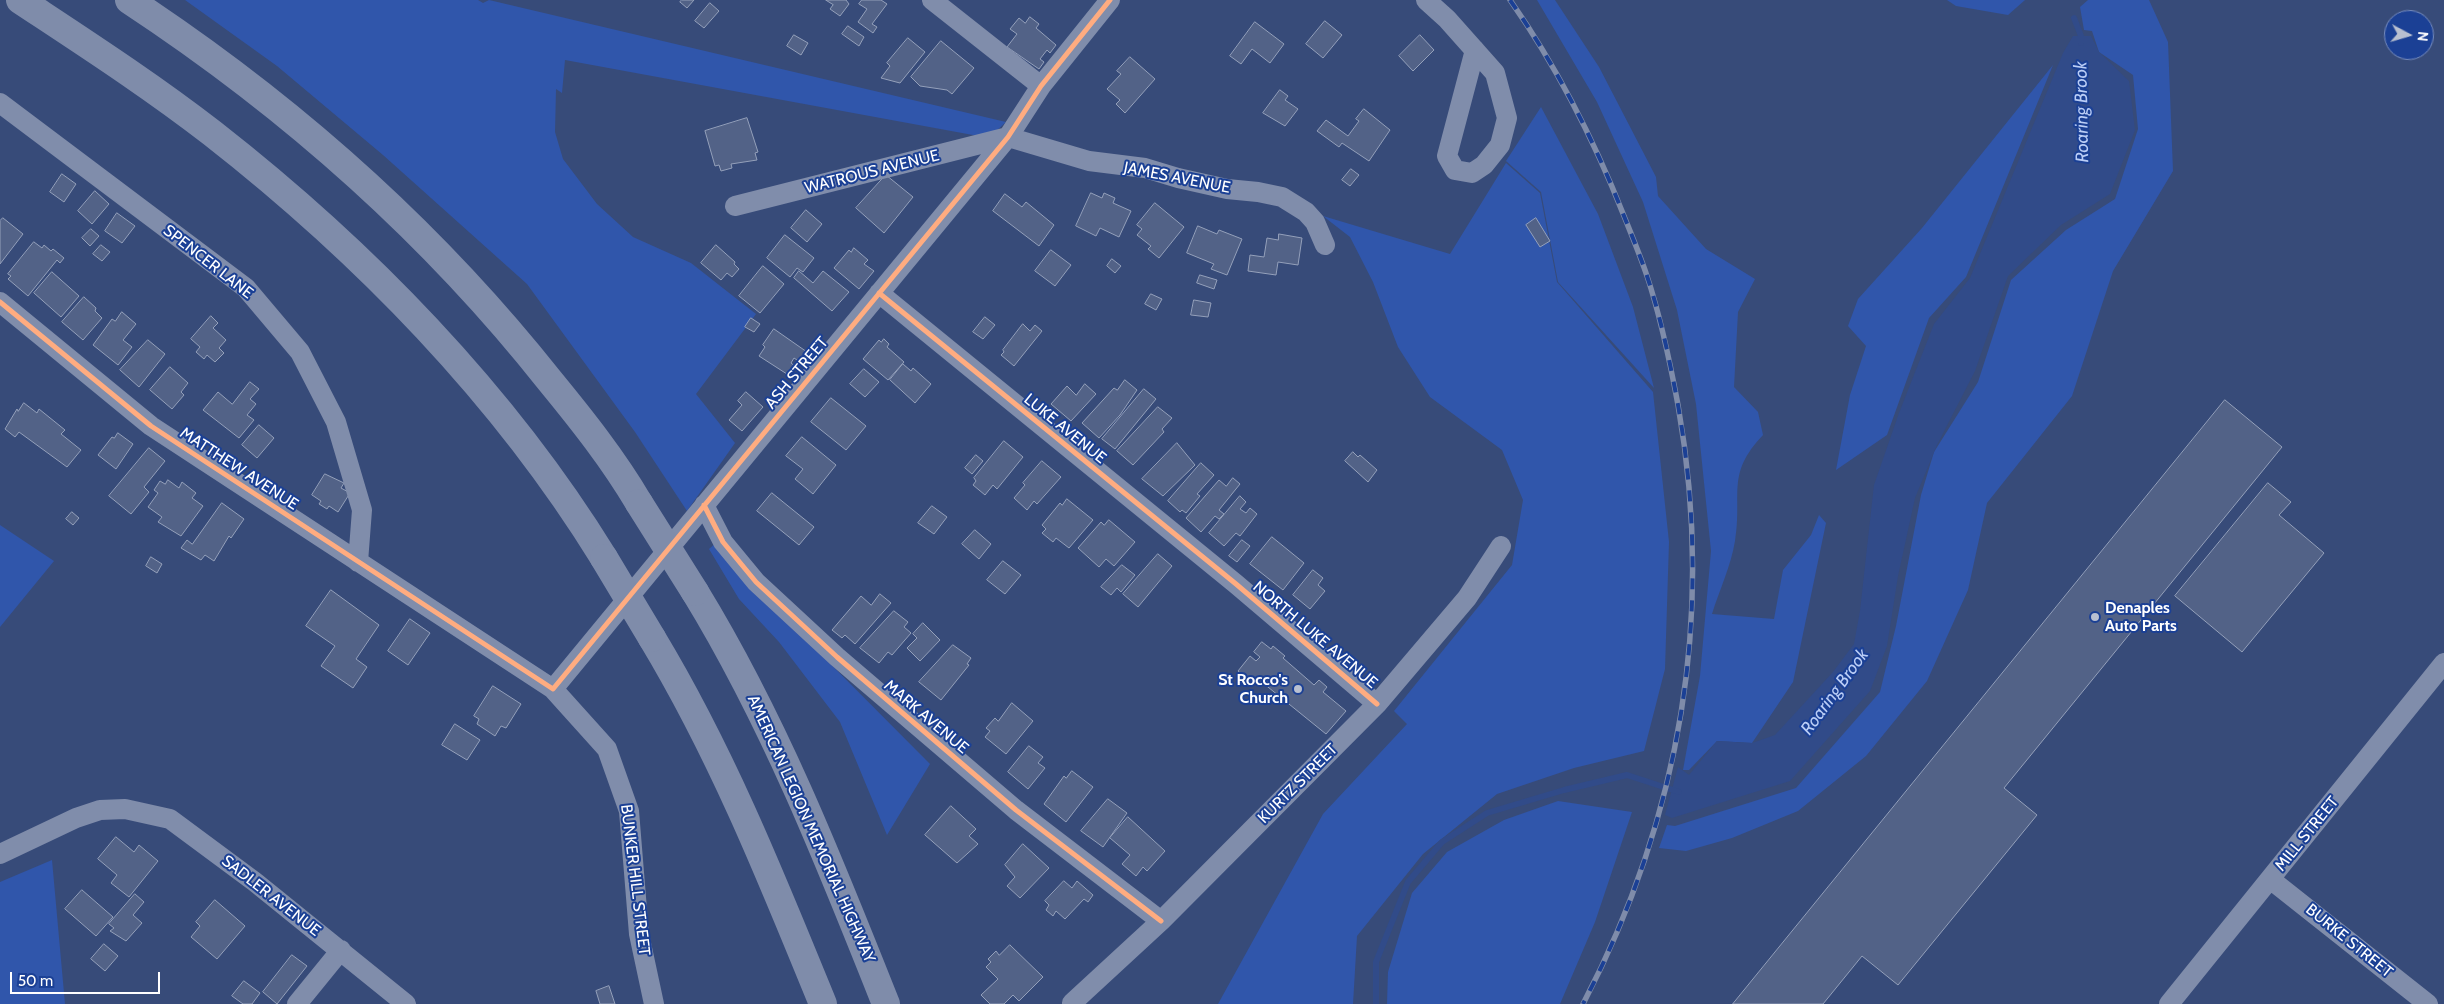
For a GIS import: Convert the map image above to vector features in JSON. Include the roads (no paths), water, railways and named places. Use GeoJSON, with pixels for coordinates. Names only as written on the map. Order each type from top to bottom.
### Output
{"type":"FeatureCollection","features":[{"type":"Feature","properties":{"kind":"highway"},"geometry":{"type":"LineString","coordinates":[[20,0],[151,88],[210,132],[294,200],[402,302],[484,395],[562,495],[604,558],[696,715],[743,811],[823,1004]]}},
{"type":"Feature","properties":{"kind":"highway","name":"AMERICAN LEGION MEMORIAL HIGHWAY"},"geometry":{"type":"LineString","coordinates":[[129,0],[214,60],[277,108],[335,156],[415,230],[464,281],[536,363],[604,447],[722,636],[756,700],[788,767],[886,1004]]}},
{"type":"Feature","properties":{"kind":"street"},"geometry":{"type":"LineString","coordinates":[[932,0],[1041,86]]}},
{"type":"Feature","properties":{"kind":"street","name":"ASH STREET"},"geometry":{"type":"LineString","coordinates":[[553,688],[1008,137],[1041,86],[1110,0]]}},
{"type":"Feature","properties":{"kind":"street"},"geometry":{"type":"LineString","coordinates":[[1426,0],[1447,19],[1475,50],[1495,74],[1507,118],[1500,145],[1484,165],[1472,173],[1455,170],[1447,156],[1475,50]]}},
{"type":"Feature","properties":{"kind":"street","name":"SPENCER LANE"},"geometry":{"type":"LineString","coordinates":[[0,103],[246,288],[300,352],[336,422],[362,510],[358,562]]}},
{"type":"Feature","properties":{"kind":"street","name":"WATROUS AVENUE"},"geometry":{"type":"LineString","coordinates":[[735,206],[1008,137]]}},
{"type":"Feature","properties":{"kind":"street","name":"JAMES AVENUE"},"geometry":{"type":"LineString","coordinates":[[1008,137],[1088,161],[1145,168],[1178,178],[1227,189],[1282,197],[1306,212],[1315,222],[1325,245]]}},
{"type":"Feature","properties":{"kind":"street","name":"LUKE AVENUE"},"geometry":{"type":"LineString","coordinates":[[879,294],[1236,584]]}},
{"type":"Feature","properties":{"kind":"street","name":"MATTHEW AVENUE"},"geometry":{"type":"LineString","coordinates":[[0,302],[151,426],[553,688]]}},
{"type":"Feature","properties":{"kind":"street","name":"MARK AVENUE"},"geometry":{"type":"LineString","coordinates":[[704,505],[724,542],[756,582],[837,657],[1016,810],[1161,921]]}},
{"type":"Feature","properties":{"kind":"street","name":"KURTZ STREET"},"geometry":{"type":"LineString","coordinates":[[1072,1003],[1161,921],[1377,704],[1467,598],[1501,546]]}},
{"type":"Feature","properties":{"kind":"street","name":"NORTH LUKE AVENUE"},"geometry":{"type":"LineString","coordinates":[[1236,584],[1377,704]]}},
{"type":"Feature","properties":{"kind":"street","name":"MILL STREET"},"geometry":{"type":"LineString","coordinates":[[2169,1004],[2444,663]]}},
{"type":"Feature","properties":{"kind":"street","name":"BUNKER HILL STREET"},"geometry":{"type":"LineString","coordinates":[[553,688],[607,749],[629,811],[639,934],[654,1004]]}},
{"type":"Feature","properties":{"kind":"street","name":"SADLER AVENUE"},"geometry":{"type":"LineString","coordinates":[[0,854],[76,818],[100,810],[125,808],[170,819],[255,882],[406,1004]]}},
{"type":"Feature","properties":{"kind":"street","name":"BURKE STREET"},"geometry":{"type":"LineString","coordinates":[[2270,879],[2428,1004]]}},
{"type":"Feature","properties":{"kind":"street"},"geometry":{"type":"LineString","coordinates":[[297,1004],[341,950]]}},
{"type":"Feature","properties":{"kind":"water"},"geometry":{"type":"Polygon","coordinates":[[[2073,36],[2091,36],[2099,52],[2129,81],[2135,130],[2110,194],[2061,225],[2008,276],[1975,371],[1937,445],[1915,498],[1898,576],[1887,646],[1870,691],[1790,781],[1672,818],[1665,815],[1678,767],[1689,775],[1717,741],[1752,743],[1775,735],[1833,672],[1854,644],[1860,611],[1874,485],[1899,413],[1934,324],[1970,278],[2063,53],[2073,36]]]}},
{"type":"Feature","properties":{"kind":"waterway","name":"Roaring Brook"},"geometry":{"type":"LineString","coordinates":[[2074,18],[2081,36],[2081,43]]}},
{"type":"Feature","properties":{"kind":"waterway","name":"Roaring Brook"},"geometry":{"type":"LineString","coordinates":[[1376,1004],[1376,962],[1408,882],[1442,842],[1487,813],[1564,790],[1627,775],[1679,792]]}},
{"type":"Feature","properties":{"kind":"railway"},"geometry":{"type":"LineString","coordinates":[[1510,0],[1559,78],[1587,132],[1642,261],[1657,308],[1668,356],[1678,405],[1689,483],[1693,560],[1690,637],[1681,712],[1666,787],[1644,860],[1617,933],[1583,1004]]}},
{"type":"Feature","properties":{"kind":"place","name":"Denaples Auto Parts"},"geometry":{"type":"Point","coordinates":[2095,617]}},
{"type":"Feature","properties":{"kind":"place","name":"St Rocco's Church"},"geometry":{"type":"Point","coordinates":[1298,689]}}]}
